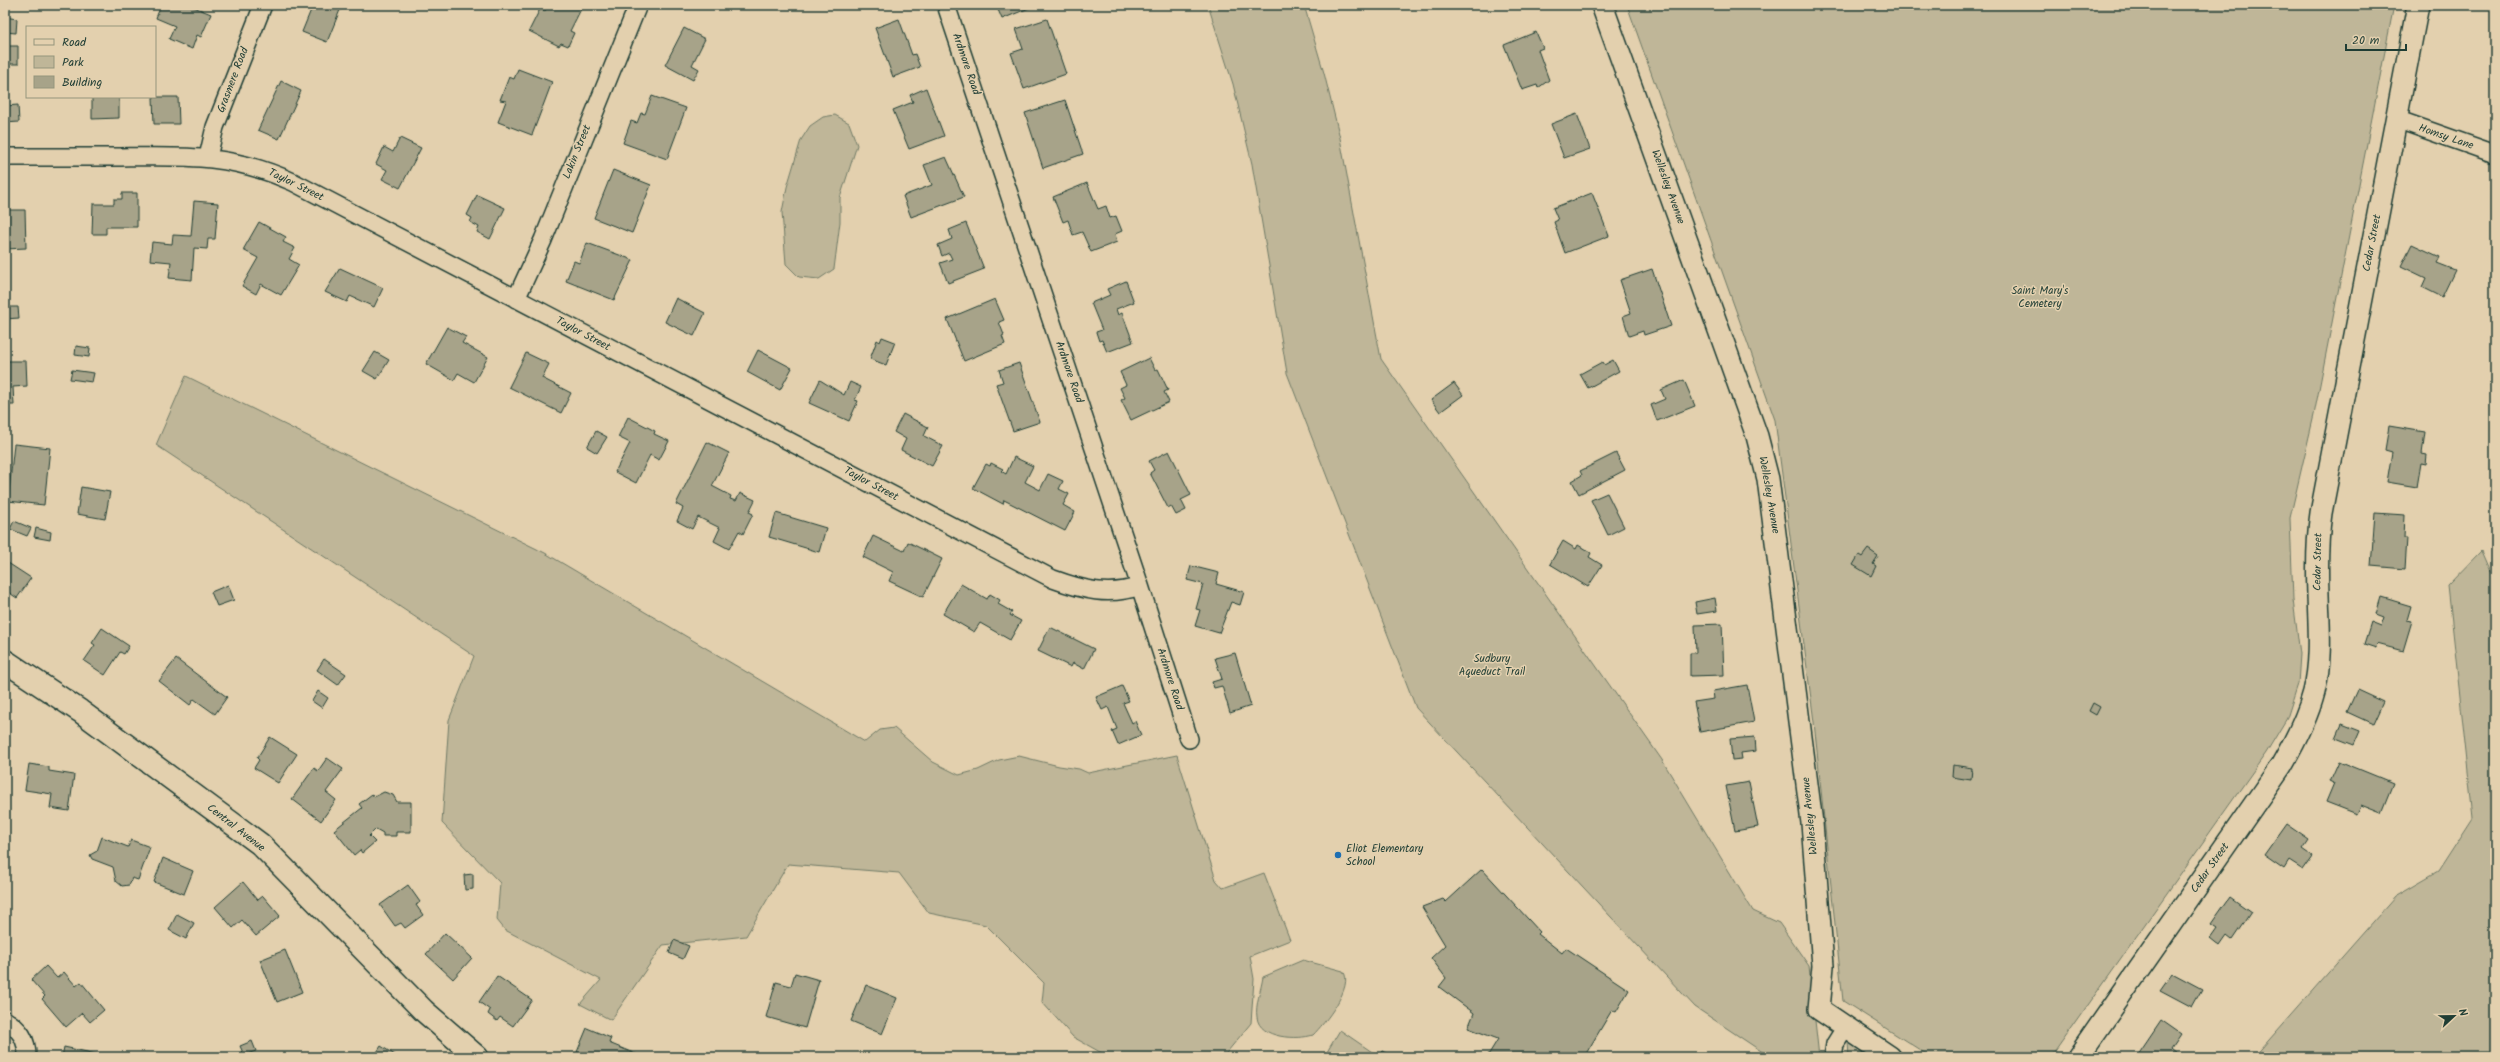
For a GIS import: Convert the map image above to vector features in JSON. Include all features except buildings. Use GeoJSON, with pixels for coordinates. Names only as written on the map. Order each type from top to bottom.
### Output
{"type":"FeatureCollection","features":[{"type":"Feature","properties":{"kind":"main road","name":"Central Avenue"},"geometry":{"type":"LineString","coordinates":[[5,661],[80,711],[260,844],[466,1053]]}},
{"type":"Feature","properties":{"kind":"street","name":"Grasmere Road"},"geometry":{"type":"LineString","coordinates":[[208,157],[215,127],[263,5]]}},
{"type":"Feature","properties":{"kind":"street","name":"Lakin Street"},"geometry":{"type":"LineString","coordinates":[[516,299],[543,240],[638,5]]}},
{"type":"Feature","properties":{"kind":"street","name":"Ardmore Road"},"geometry":{"type":"LineString","coordinates":[[946,5],[1140,586],[1189,739]]}},
{"type":"Feature","properties":{"kind":"street","name":"Wellesley Avenue"},"geometry":{"type":"LineString","coordinates":[[1602,5],[1757,436],[1768,479],[1812,823],[1823,966],[1819,1009],[1845,1028]]}},
{"type":"Feature","properties":{"kind":"street","name":"Cedar Street"},"geometry":{"type":"LineString","coordinates":[[2078,1057],[2281,766],[2307,716],[2315,689],[2319,657],[2317,562],[2320,519],[2418,5]]}},
{"type":"Feature","properties":{"kind":"street","name":"Homsy Lane"},"geometry":{"type":"LineString","coordinates":[[2396,120],[2495,154]]}},
{"type":"Feature","properties":{"kind":"street","name":"Taylor Street"},"geometry":{"type":"LineString","coordinates":[[5,158],[208,157],[258,168],[288,180],[1053,578],[1098,592],[1113,593],[1140,586]]}},
{"type":"Feature","properties":{"kind":"street"},"geometry":{"type":"LineString","coordinates":[[5,1020],[17,1028],[27,1045],[27,1057]]}},
{"type":"Feature","properties":{"kind":"street"},"geometry":{"type":"LineString","coordinates":[[1833,1057],[1835,1044],[1845,1028],[1890,1057]]}},
{"type":"Feature","properties":{"kind":"green space","name":"Sudbury Aqueduct Trail"},"geometry":{"type":"Polygon","coordinates":[[[1208,5],[1304,5],[1324,73],[1340,138],[1381,359],[1662,760],[1753,911],[1779,923],[1809,966],[1819,1057],[1770,1057],[1695,1007],[1416,708],[1287,373],[1252,164],[1233,84],[1208,5]]]}},
{"type":"Feature","properties":{"kind":"green space","name":"Saint Mary's Cemetery"},"geometry":{"type":"Polygon","coordinates":[[[1627,5],[2394,5],[2314,415],[2290,518],[2293,600],[2300,654],[2298,684],[2287,718],[2266,753],[2051,1057],[1931,1057],[1843,1001],[1814,722],[1775,420],[1627,5]]]}},
{"type":"Feature","properties":{"kind":"green space"},"geometry":{"type":"Polygon","coordinates":[[[835,115],[849,123],[857,145],[840,198],[840,222],[834,269],[819,279],[799,277],[786,264],[782,212],[787,187],[801,140],[810,126],[823,117],[835,115]]]}},
{"type":"Feature","properties":{"kind":"green space"},"geometry":{"type":"Polygon","coordinates":[[[186,376],[545,553],[865,742],[880,730],[894,728],[933,762],[959,775],[978,770],[999,760],[1019,756],[1059,766],[1079,769],[1088,773],[1177,755],[1216,880],[1223,888],[1264,873],[1290,940],[1250,956],[1254,979],[1251,1023],[1223,1057],[1109,1057],[1073,1037],[1042,1002],[1044,983],[986,925],[929,913],[899,873],[788,864],[746,936],[663,945],[611,1020],[580,1004],[601,980],[505,930],[497,920],[500,883],[442,823],[449,720],[474,656],[156,445],[186,376]]]}},
{"type":"Feature","properties":{"kind":"green space"},"geometry":{"type":"Polygon","coordinates":[[[2481,551],[2495,583],[2495,1057],[2254,1057],[2395,897],[2438,872],[2473,818],[2448,585],[2481,551]]]}},
{"type":"Feature","properties":{"kind":"green space"},"geometry":{"type":"Polygon","coordinates":[[[1303,960],[1343,971],[1346,978],[1342,995],[1330,1014],[1313,1035],[1306,1037],[1289,1037],[1272,1034],[1264,1030],[1259,1024],[1257,1017],[1257,1002],[1263,977],[1303,960]]]}},
{"type":"Feature","properties":{"kind":"green space"},"geometry":{"type":"Polygon","coordinates":[[[1340,1030],[1375,1054],[1373,1057],[1324,1057],[1340,1030]]]}},
{"type":"Feature","properties":{"kind":"green space"},"geometry":{"type":"Polygon","coordinates":[[[1848,1042],[1872,1057],[1849,1057],[1848,1042]]]}},
{"type":"Feature","properties":{"kind":"place","name":"Eliot Elementary School"},"geometry":{"type":"Point","coordinates":[1338,855]}}]}
